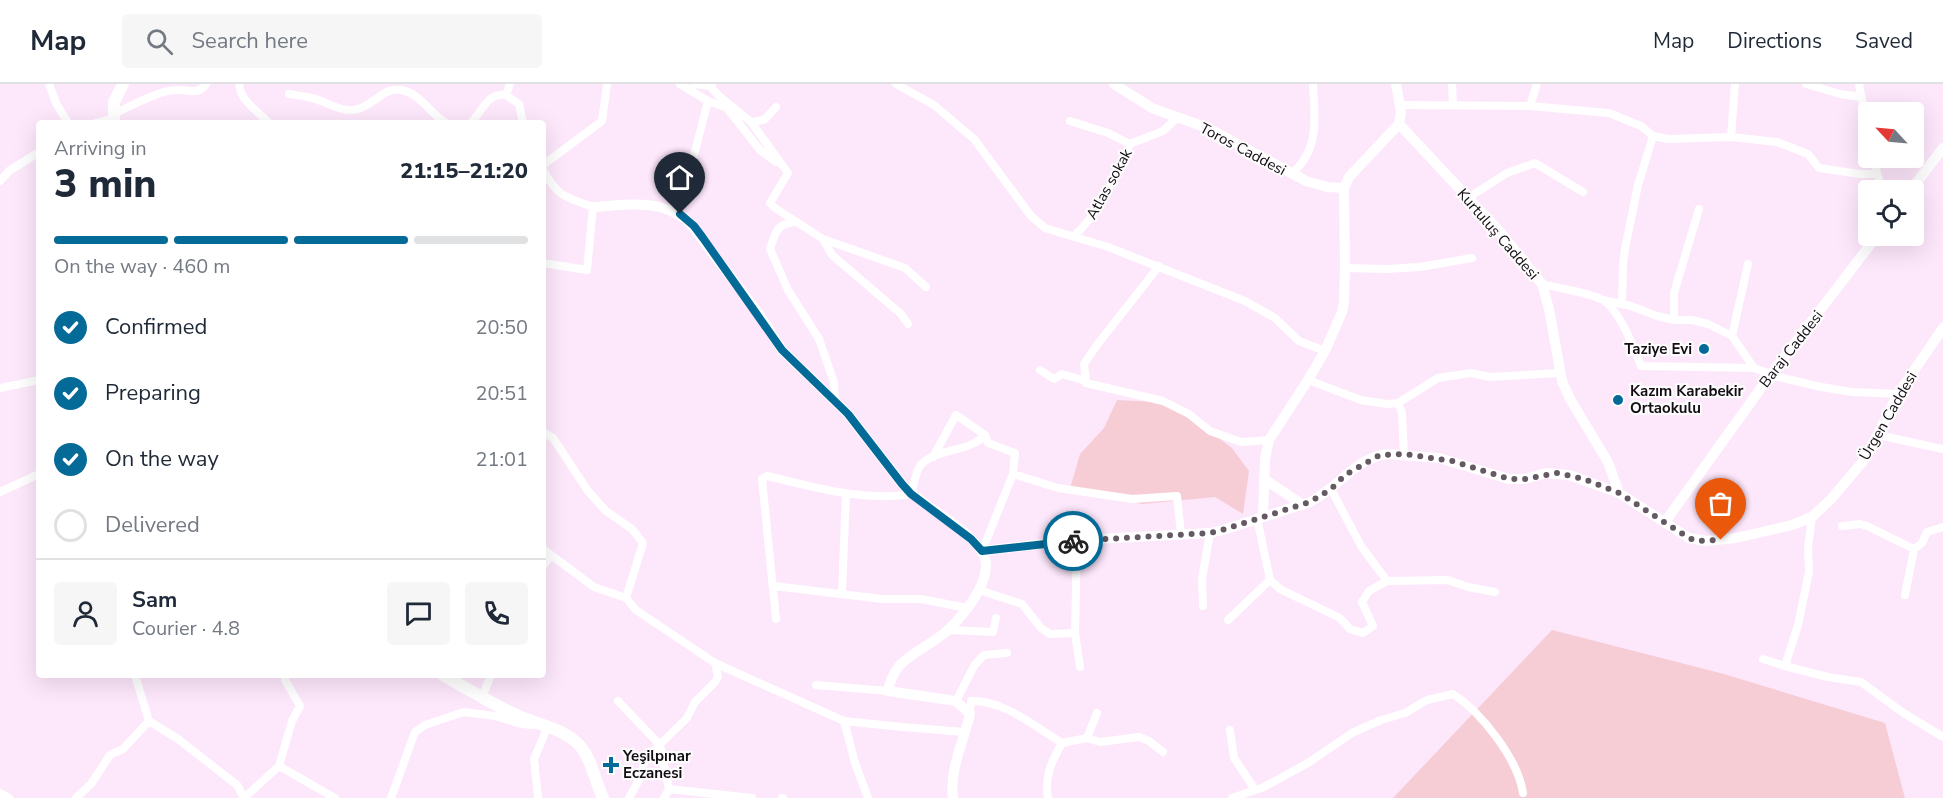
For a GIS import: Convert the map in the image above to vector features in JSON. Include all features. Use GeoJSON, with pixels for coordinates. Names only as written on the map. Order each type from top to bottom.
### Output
{"type":"FeatureCollection","features":[{"type":"Feature","properties":{"kind":"main road"},"geometry":{"type":"LineString","coordinates":[[114,119],[114,102],[123,84]]}},
{"type":"Feature","properties":{"kind":"main road"},"geometry":{"type":"LineString","coordinates":[[448,678],[517,715],[570,737],[583,749],[591,763],[603,798]]}},
{"type":"Feature","properties":{"kind":"street"},"geometry":{"type":"LineString","coordinates":[[49,84],[56,103],[66,120]]}},
{"type":"Feature","properties":{"kind":"street"},"geometry":{"type":"LineString","coordinates":[[114,119],[165,92],[196,91],[206,84]]}},
{"type":"Feature","properties":{"kind":"street"},"geometry":{"type":"LineString","coordinates":[[239,84],[242,95],[266,120]]}},
{"type":"Feature","properties":{"kind":"street"},"geometry":{"type":"LineString","coordinates":[[506,95],[510,84]]}},
{"type":"Feature","properties":{"kind":"street"},"geometry":{"type":"LineString","coordinates":[[546,163],[602,121],[607,84]]}},
{"type":"Feature","properties":{"kind":"street"},"geometry":{"type":"LineString","coordinates":[[680,84],[708,101],[728,108],[760,150],[782,166]]}},
{"type":"Feature","properties":{"kind":"street"},"geometry":{"type":"LineString","coordinates":[[694,84],[711,85],[751,122],[788,173],[770,203],[776,209],[823,238],[905,268],[926,287]]}},
{"type":"Feature","properties":{"kind":"street"},"geometry":{"type":"LineString","coordinates":[[897,84],[934,105],[974,139],[1031,216],[1045,228],[1159,266],[1245,301],[1275,318],[1299,341],[1325,351]]}},
{"type":"Feature","properties":{"kind":"street","name":"Toros Caddesi"},"geometry":{"type":"LineString","coordinates":[[1114,84],[1139,101],[1177,118],[1210,129],[1290,174],[1314,184],[1344,188]]}},
{"type":"Feature","properties":{"kind":"street"},"geometry":{"type":"LineString","coordinates":[[1290,174],[1301,166],[1308,154],[1315,130],[1313,84]]}},
{"type":"Feature","properties":{"kind":"street"},"geometry":{"type":"LineString","coordinates":[[1396,84],[1400,105],[1399,124],[1349,177],[1344,188],[1344,302],[1325,351],[1269,440],[1260,517],[1270,580],[1280,589],[1341,618],[1350,629],[1363,633],[1373,626],[1362,602],[1369,591],[1387,581],[1448,580],[1468,587],[1495,592]]}},
{"type":"Feature","properties":{"kind":"street"},"geometry":{"type":"LineString","coordinates":[[1452,84],[1453,105]]}},
{"type":"Feature","properties":{"kind":"street"},"geometry":{"type":"LineString","coordinates":[[1530,106],[1536,84]]}},
{"type":"Feature","properties":{"kind":"street"},"geometry":{"type":"LineString","coordinates":[[1731,137],[1735,84]]}},
{"type":"Feature","properties":{"kind":"street"},"geometry":{"type":"LineString","coordinates":[[1806,84],[1840,94],[1861,96]]}},
{"type":"Feature","properties":{"kind":"street"},"geometry":{"type":"LineString","coordinates":[[1859,84],[1862,102]]}},
{"type":"Feature","properties":{"kind":"street"},"geometry":{"type":"LineString","coordinates":[[289,94],[311,98],[350,111],[360,109],[390,90],[400,89],[419,99],[441,120]]}},
{"type":"Feature","properties":{"kind":"street"},"geometry":{"type":"LineString","coordinates":[[473,120],[491,97],[498,94],[506,95],[519,104],[522,120]]}},
{"type":"Feature","properties":{"kind":"street"},"geometry":{"type":"LineString","coordinates":[[672,210],[692,162],[708,101]]}},
{"type":"Feature","properties":{"kind":"street"},"geometry":{"type":"LineString","coordinates":[[1400,105],[1530,106],[1609,113],[1641,126],[1653,136],[1668,139],[1731,137],[1777,142],[1812,156],[1819,168],[1876,174]]}},
{"type":"Feature","properties":{"kind":"street"},"geometry":{"type":"LineString","coordinates":[[751,122],[764,120],[776,107]]}},
{"type":"Feature","properties":{"kind":"street","name":"Atlas sokak"},"geometry":{"type":"LineString","coordinates":[[1074,236],[1086,225],[1100,206],[1130,144],[1145,136],[1163,131],[1177,118]]}},
{"type":"Feature","properties":{"kind":"street"},"geometry":{"type":"LineString","coordinates":[[1070,121],[1108,133],[1130,144]]}},
{"type":"Feature","properties":{"kind":"street","name":"Kurtuluş Caddesi"},"geometry":{"type":"LineString","coordinates":[[1399,124],[1501,233],[1542,284],[1549,309],[1560,373],[1570,399],[1608,462],[1619,493]]}},
{"type":"Feature","properties":{"kind":"street"},"geometry":{"type":"LineString","coordinates":[[1622,304],[1625,249],[1638,185],[1653,136]]}},
{"type":"Feature","properties":{"kind":"street"},"geometry":{"type":"LineString","coordinates":[[1919,180],[1943,148]]}},
{"type":"Feature","properties":{"kind":"street"},"geometry":{"type":"LineString","coordinates":[[0,181],[9,171],[36,154]]}},
{"type":"Feature","properties":{"kind":"street"},"geometry":{"type":"LineString","coordinates":[[1468,198],[1506,173],[1534,163],[1583,192]]}},
{"type":"Feature","properties":{"kind":"street"},"geometry":{"type":"LineString","coordinates":[[1875,168],[1878,180]]}},
{"type":"Feature","properties":{"kind":"street"},"geometry":{"type":"LineString","coordinates":[[546,175],[553,188],[563,196],[593,207],[645,204],[672,210],[694,226],[759,314],[782,350],[835,400],[886,466],[911,494],[956,527],[982,551],[986,565],[979,590],[948,630],[900,665],[893,674],[888,691]]}},
{"type":"Feature","properties":{"kind":"street"},"geometry":{"type":"LineString","coordinates":[[546,263],[587,270],[593,207]]}},
{"type":"Feature","properties":{"kind":"street"},"geometry":{"type":"LineString","coordinates":[[776,209],[776,231],[770,249],[788,290],[819,339],[834,381],[835,400]]}},
{"type":"Feature","properties":{"kind":"street"},"geometry":{"type":"LineString","coordinates":[[1674,320],[1674,292],[1699,209]]}},
{"type":"Feature","properties":{"kind":"street"},"geometry":{"type":"LineString","coordinates":[[776,231],[784,223],[796,222]]}},
{"type":"Feature","properties":{"kind":"street"},"geometry":{"type":"LineString","coordinates":[[823,238],[832,255],[901,314],[908,324]]}},
{"type":"Feature","properties":{"kind":"street","name":"Baraj Caddesi"},"geometry":{"type":"LineString","coordinates":[[1665,522],[1771,374],[1869,246]]}},
{"type":"Feature","properties":{"kind":"street"},"geometry":{"type":"LineString","coordinates":[[1345,268],[1420,267],[1472,258]]}},
{"type":"Feature","properties":{"kind":"street"},"geometry":{"type":"LineString","coordinates":[[1732,336],[1748,264]]}},
{"type":"Feature","properties":{"kind":"street"},"geometry":{"type":"LineString","coordinates":[[1086,381],[1084,364],[1159,266]]}},
{"type":"Feature","properties":{"kind":"street"},"geometry":{"type":"LineString","coordinates":[[1542,284],[1622,304],[1657,316],[1708,324],[1732,336],[1754,368]]}},
{"type":"Feature","properties":{"kind":"street"},"geometry":{"type":"LineString","coordinates":[[1603,300],[1614,312],[1631,340],[1641,366],[1754,368],[1852,392],[1898,394]]}},
{"type":"Feature","properties":{"kind":"street","name":"Ürgen Caddesi"},"geometry":{"type":"LineString","coordinates":[[982,551],[1077,540],[1210,533],[1303,505],[1323,496],[1345,475],[1371,459],[1380,455],[1404,454],[1452,461],[1509,479],[1525,479],[1546,473],[1584,479],[1619,493],[1689,538],[1706,541],[1736,538],[1781,528],[1812,517],[1860,466],[1898,394],[1943,328]]}},
{"type":"Feature","properties":{"kind":"street"},"geometry":{"type":"LineString","coordinates":[[1040,370],[1054,379],[1062,374],[1086,381],[1086,383],[1163,401],[1189,414],[1210,431],[1241,442],[1269,440]]}},
{"type":"Feature","properties":{"kind":"street"},"geometry":{"type":"LineString","coordinates":[[1308,380],[1361,400],[1387,404],[1398,403],[1438,378],[1472,373],[1490,377],[1560,373]]}},
{"type":"Feature","properties":{"kind":"street"},"geometry":{"type":"LineString","coordinates":[[0,388],[36,381]]}},
{"type":"Feature","properties":{"kind":"street"},"geometry":{"type":"LineString","coordinates":[[1398,403],[1402,413],[1404,454]]}},
{"type":"Feature","properties":{"kind":"street"},"geometry":{"type":"LineString","coordinates":[[933,457],[956,415],[985,435],[988,443],[1015,453],[1013,474],[982,551]]}},
{"type":"Feature","properties":{"kind":"street"},"geometry":{"type":"LineString","coordinates":[[546,434],[553,438],[588,491],[606,511],[632,529],[643,543],[626,598]]}},
{"type":"Feature","properties":{"kind":"street"},"geometry":{"type":"LineString","coordinates":[[911,494],[920,466],[933,457],[978,442],[985,435]]}},
{"type":"Feature","properties":{"kind":"street"},"geometry":{"type":"LineString","coordinates":[[1878,435],[1943,449]]}},
{"type":"Feature","properties":{"kind":"street"},"geometry":{"type":"LineString","coordinates":[[1013,474],[1058,488],[1132,499],[1176,496],[1181,534]]}},
{"type":"Feature","properties":{"kind":"street"},"geometry":{"type":"LineString","coordinates":[[0,492],[36,475]]}},
{"type":"Feature","properties":{"kind":"street"},"geometry":{"type":"LineString","coordinates":[[776,619],[762,479],[768,476],[846,493],[884,498],[911,494]]}},
{"type":"Feature","properties":{"kind":"street"},"geometry":{"type":"LineString","coordinates":[[1264,479],[1303,505]]}},
{"type":"Feature","properties":{"kind":"street"},"geometry":{"type":"LineString","coordinates":[[1331,489],[1361,546],[1387,581]]}},
{"type":"Feature","properties":{"kind":"street"},"geometry":{"type":"LineString","coordinates":[[842,594],[846,493]]}},
{"type":"Feature","properties":{"kind":"street"},"geometry":{"type":"LineString","coordinates":[[1785,666],[1798,625],[1809,572],[1808,548],[1812,517]]}},
{"type":"Feature","properties":{"kind":"street"},"geometry":{"type":"LineString","coordinates":[[1842,526],[1860,524],[1867,526],[1914,549]]}},
{"type":"Feature","properties":{"kind":"street"},"geometry":{"type":"LineString","coordinates":[[1905,595],[1914,549],[1922,543],[1927,532],[1943,527]]}},
{"type":"Feature","properties":{"kind":"street"},"geometry":{"type":"LineString","coordinates":[[1203,606],[1202,579],[1210,533]]}},
{"type":"Feature","properties":{"kind":"street"},"geometry":{"type":"LineString","coordinates":[[1077,540],[1075,633],[1080,667]]}},
{"type":"Feature","properties":{"kind":"street"},"geometry":{"type":"LineString","coordinates":[[546,551],[594,587],[626,598],[636,610],[715,663],[844,721],[964,732]]}},
{"type":"Feature","properties":{"kind":"street"},"geometry":{"type":"LineString","coordinates":[[546,562],[551,555]]}},
{"type":"Feature","properties":{"kind":"street"},"geometry":{"type":"LineString","coordinates":[[1228,620],[1270,580]]}},
{"type":"Feature","properties":{"kind":"street"},"geometry":{"type":"LineString","coordinates":[[774,586],[882,599],[921,599],[966,608]]}},
{"type":"Feature","properties":{"kind":"street"},"geometry":{"type":"LineString","coordinates":[[979,590],[1022,604],[1041,628],[1050,634],[1075,633]]}},
{"type":"Feature","properties":{"kind":"street"},"geometry":{"type":"LineString","coordinates":[[948,630],[993,632],[996,618]]}},
{"type":"Feature","properties":{"kind":"street"},"geometry":{"type":"LineString","coordinates":[[956,701],[974,666],[984,655],[1007,653]]}},
{"type":"Feature","properties":{"kind":"street"},"geometry":{"type":"LineString","coordinates":[[1763,659],[1828,677],[1862,682],[1923,726],[1943,736]]}},
{"type":"Feature","properties":{"kind":"street"},"geometry":{"type":"LineString","coordinates":[[629,798],[640,778],[645,759],[687,718],[695,702],[715,682],[718,677],[715,663]]}},
{"type":"Feature","properties":{"kind":"street"},"geometry":{"type":"LineString","coordinates":[[136,678],[149,721],[178,739],[237,785],[244,798],[279,766],[292,721],[300,706],[285,678]]}},
{"type":"Feature","properties":{"kind":"street"},"geometry":{"type":"LineString","coordinates":[[482,697],[491,678]]}},
{"type":"Feature","properties":{"kind":"street"},"geometry":{"type":"LineString","coordinates":[[816,685],[888,691],[956,701],[970,714]]}},
{"type":"Feature","properties":{"kind":"street"},"geometry":{"type":"LineString","coordinates":[[1232,798],[1254,788],[1264,787],[1352,733],[1381,720],[1405,713],[1427,700],[1453,694],[1476,712],[1492,732],[1521,781],[1523,793]]}},
{"type":"Feature","properties":{"kind":"street"},"geometry":{"type":"LineString","coordinates":[[618,701],[660,745],[669,789],[664,798]]}},
{"type":"Feature","properties":{"kind":"street"},"geometry":{"type":"LineString","coordinates":[[952,797],[955,769],[970,714],[971,701],[984,701],[1010,711],[1062,743],[1087,738],[1100,742],[1139,737],[1149,741],[1163,752]]}},
{"type":"Feature","properties":{"kind":"street"},"geometry":{"type":"LineString","coordinates":[[391,798],[415,732],[425,725],[464,712],[495,716],[521,724],[548,726],[534,759],[538,798]]}},
{"type":"Feature","properties":{"kind":"street"},"geometry":{"type":"LineString","coordinates":[[1087,738],[1097,713]]}},
{"type":"Feature","properties":{"kind":"street"},"geometry":{"type":"LineString","coordinates":[[76,798],[92,784],[110,755],[123,749],[149,721]]}},
{"type":"Feature","properties":{"kind":"street"},"geometry":{"type":"LineString","coordinates":[[844,721],[855,763],[868,798]]}},
{"type":"Feature","properties":{"kind":"street"},"geometry":{"type":"LineString","coordinates":[[1230,730],[1234,758],[1254,788]]}},
{"type":"Feature","properties":{"kind":"street"},"geometry":{"type":"LineString","coordinates":[[1048,798],[1046,782],[1051,762],[1062,743]]}},
{"type":"Feature","properties":{"kind":"street"},"geometry":{"type":"LineString","coordinates":[[279,766],[335,798]]}},
{"type":"Feature","properties":{"kind":"street"},"geometry":{"type":"LineString","coordinates":[[669,789],[752,798]]}},
{"type":"Feature","properties":{"kind":"street"},"geometry":{"type":"LineString","coordinates":[[0,793],[9,798]]}},
{"type":"Feature","properties":{"kind":"street"},"geometry":{"type":"LineString","coordinates":[[698,793],[711,797]]}},
{"type":"Feature","properties":{"kind":"shaded area"},"geometry":{"type":"Polygon","coordinates":[[[1117,400],[1158,402],[1197,422],[1232,448],[1249,471],[1243,514],[1215,497],[1143,504],[1069,492],[1080,454],[1104,428],[1117,400]]]}},
{"type":"Feature","properties":{"kind":"shaded area"},"geometry":{"type":"Polygon","coordinates":[[[1552,630],[1724,674],[1885,723],[1905,798],[1393,798],[1552,630]]]}},
{"type":"Feature","properties":{"kind":"way so far"},"geometry":{"type":"LineString","coordinates":[[1073,541],[1210,533],[1222,530],[1310,502],[1323,496],[1345,475],[1371,459],[1387,454],[1439,458],[1509,479],[1525,479],[1546,473],[1569,475],[1619,493],[1689,538],[1697,541],[1721,540]]}},
{"type":"Feature","properties":{"kind":"place","name":"Taziye Evi"},"geometry":{"type":"Point","coordinates":[1704,349]}},
{"type":"Feature","properties":{"kind":"place","name":"Kazım Karabekir Ortaokulu"},"geometry":{"type":"Point","coordinates":[1618,400]}},
{"type":"Feature","properties":{"kind":"place","name":"Yeşilpınar Eczanesi"},"geometry":{"type":"Point","coordinates":[611,765]}},
{"type":"Feature","properties":{"kind":"route"},"geometry":{"type":"LineString","coordinates":[[680,214],[694,226],[703,238],[759,314],[782,350],[848,414],[886,466],[911,494],[971,539],[982,551],[1073,541]]}}]}
